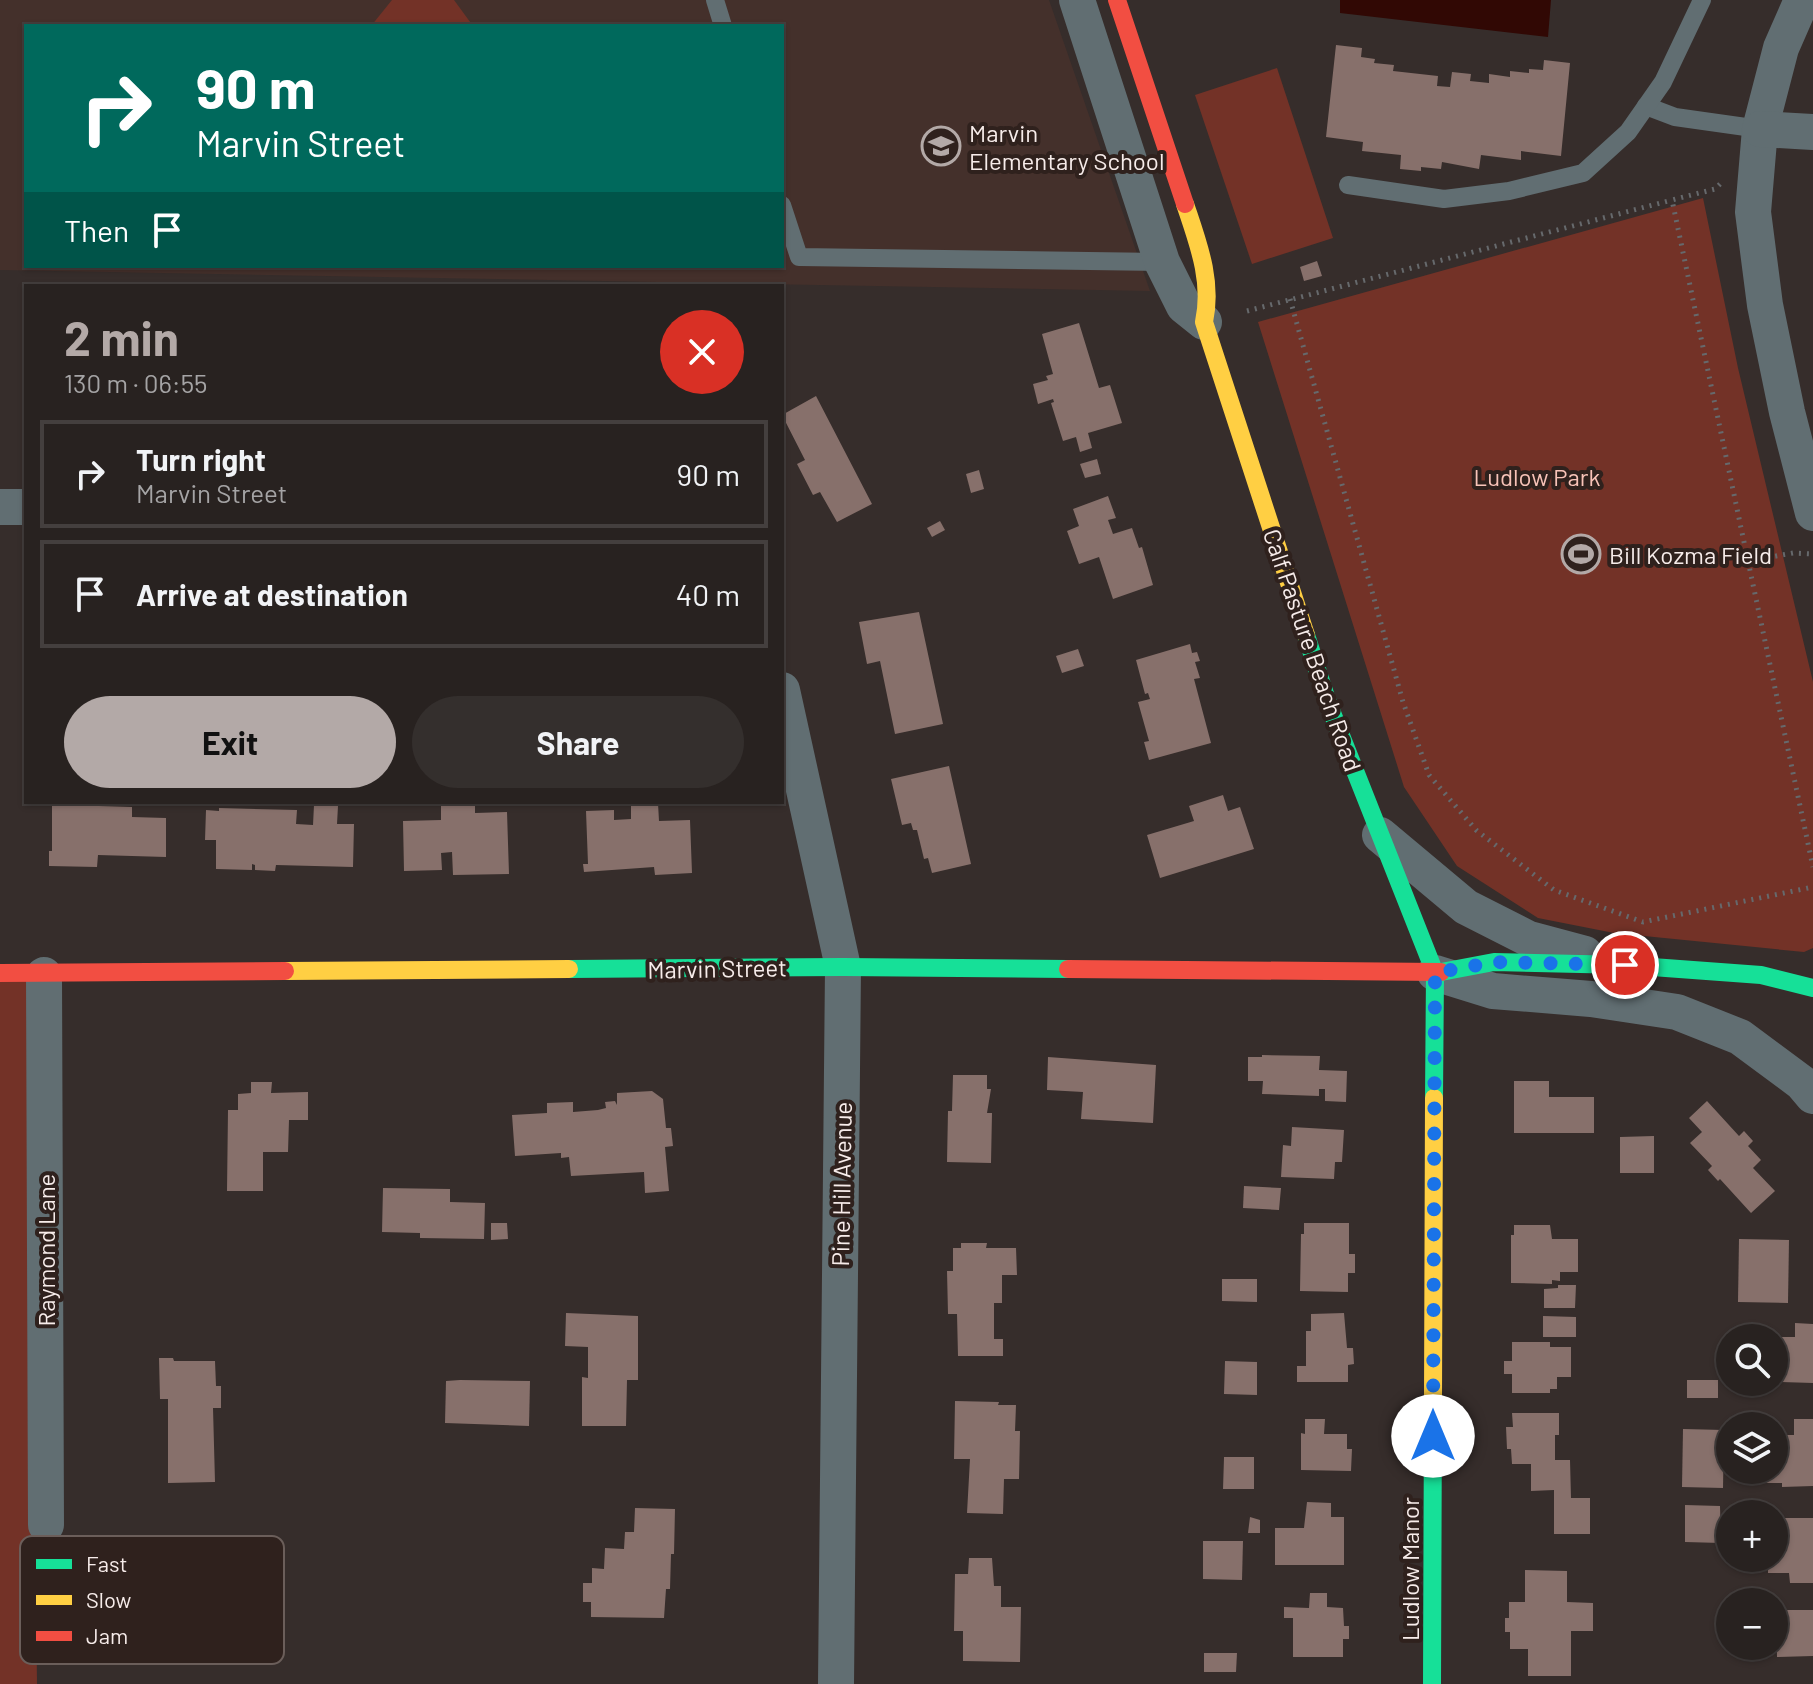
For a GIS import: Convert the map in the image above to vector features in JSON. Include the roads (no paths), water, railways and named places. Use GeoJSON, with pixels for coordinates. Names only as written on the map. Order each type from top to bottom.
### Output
{"type":"FeatureCollection","features":[{"type":"Feature","properties":{"kind":"street","name":"Calf Pasture Beach Road"},"geometry":{"type":"LineString","coordinates":[[1077,0],[1162,262],[1184,306],[1204,322]]}},
{"type":"Feature","properties":{"kind":"street","name":"Calf Pasture Beach Road"},"geometry":{"type":"LineString","coordinates":[[1117,0],[1202,255],[1209,299],[1204,322],[1327,700],[1435,973]]}},
{"type":"Feature","properties":{"kind":"street"},"geometry":{"type":"LineString","coordinates":[[1802,0],[1781,48],[1760,129],[1753,212],[1765,305],[1787,412],[1813,513]]}},
{"type":"Feature","properties":{"kind":"street"},"geometry":{"type":"LineString","coordinates":[[1760,129],[1813,132]]}},
{"type":"Feature","properties":{"kind":"street"},"geometry":{"type":"LineString","coordinates":[[0,507],[24,507]]}},
{"type":"Feature","properties":{"kind":"street","name":"Pine Hill Avenue"},"geometry":{"type":"LineString","coordinates":[[784,699],[843,967],[836,1684]]}},
{"type":"Feature","properties":{"kind":"street"},"geometry":{"type":"LineString","coordinates":[[1378,833],[1466,907],[1529,939],[1625,965]]}},
{"type":"Feature","properties":{"kind":"street","name":"Marvin Street"},"geometry":{"type":"LineString","coordinates":[[0,973],[843,967],[1435,973],[1494,962],[1625,965],[1761,975],[1813,988]]}},
{"type":"Feature","properties":{"kind":"street","name":"Marvin Street"},"geometry":{"type":"LineString","coordinates":[[1435,973],[1493,991],[1591,999],[1677,1012],[1740,1037],[1802,1083],[1813,1096]]}},
{"type":"Feature","properties":{"kind":"street","name":"Ludlow Manor"},"geometry":{"type":"LineString","coordinates":[[1432,1684],[1435,973]]}},
{"type":"Feature","properties":{"kind":"street","name":"Raymond Lane"},"geometry":{"type":"LineString","coordinates":[[44,975],[46,1525]]}},
{"type":"Feature","properties":{"kind":"lane"},"geometry":{"type":"LineString","coordinates":[[715,0],[722,24]]}},
{"type":"Feature","properties":{"kind":"lane"},"geometry":{"type":"LineString","coordinates":[[1348,185],[1444,199],[1509,191],[1583,173],[1628,132],[1663,82],[1702,0]]}},
{"type":"Feature","properties":{"kind":"lane"},"geometry":{"type":"LineString","coordinates":[[1646,106],[1675,117],[1760,129]]}},
{"type":"Feature","properties":{"kind":"lane"},"geometry":{"type":"LineString","coordinates":[[784,211],[799,257],[1162,262]]}},
{"type":"Feature","properties":{"kind":"place","name":"Marvin Elementary School"},"geometry":{"type":"Point","coordinates":[941,146]}},
{"type":"Feature","properties":{"kind":"place","name":"Bill Kozma Field"},"geometry":{"type":"Point","coordinates":[1581,554]}},
{"type":"Feature","properties":{"kind":"park label","name":"Ludlow Park"},"geometry":{"type":"Point","coordinates":[1537,476]}}]}
